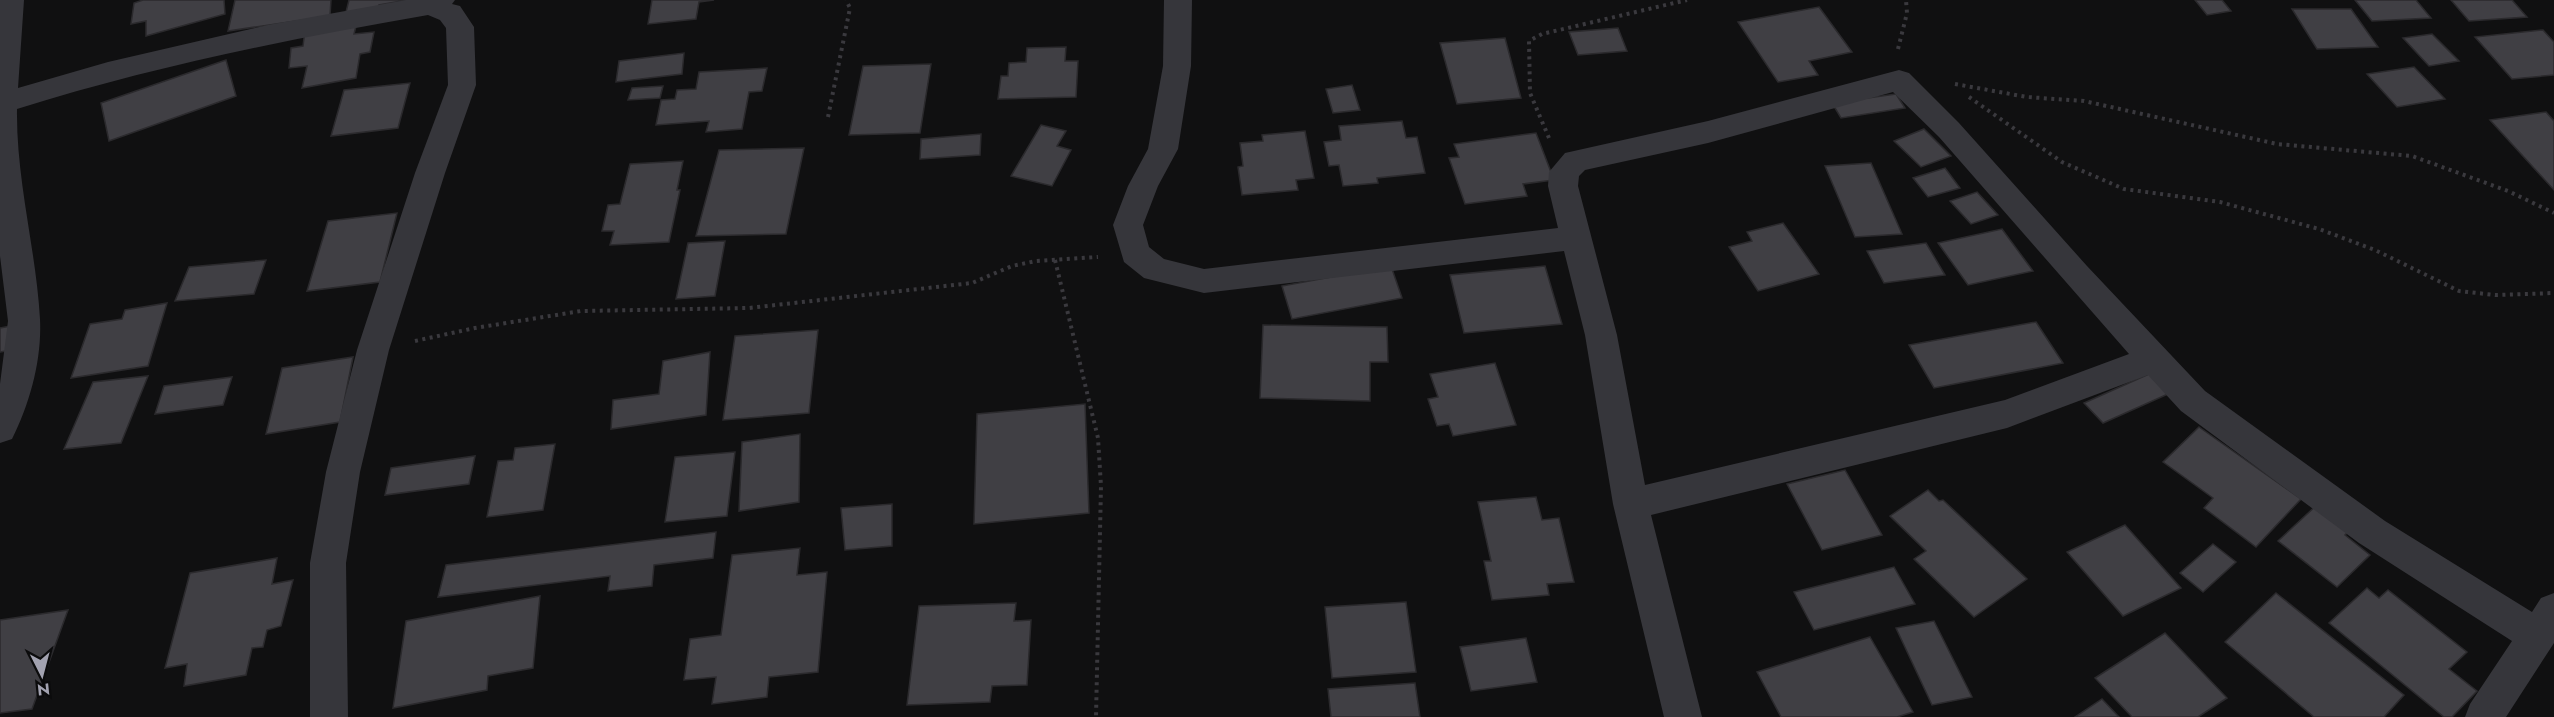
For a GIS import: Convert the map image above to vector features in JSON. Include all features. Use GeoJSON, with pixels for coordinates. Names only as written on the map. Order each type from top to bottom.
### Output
{"type":"FeatureCollection","features":[{"type":"Feature","properties":{"kind":"street"},"geometry":{"type":"LineString","coordinates":[[0,429],[16,383],[24,321],[9,204],[3,103],[10,0]]}},
{"type":"Feature","properties":{"kind":"street"},"geometry":{"type":"LineString","coordinates":[[1178,0],[1178,66],[1163,149],[1143,186],[1128,225],[1135,253],[1155,269],[1204,281],[1576,237]]}},
{"type":"Feature","properties":{"kind":"street"},"geometry":{"type":"LineString","coordinates":[[3,103],[79,78],[273,33],[436,3],[450,13],[460,27],[462,85],[430,173],[373,350],[344,472],[328,563],[329,717]]}},
{"type":"Feature","properties":{"kind":"street"},"geometry":{"type":"LineString","coordinates":[[1683,717],[1631,504],[1601,334],[1563,186],[1564,171],[1576,161],[1708,132],[1899,80],[1949,130],[2069,266],[2193,401],[2372,532],[2545,623],[2484,717]]}},
{"type":"Feature","properties":{"kind":"street"},"geometry":{"type":"LineString","coordinates":[[1631,504],[2007,414],[2155,358]]}},
{"type":"Feature","properties":{"kind":"path"},"geometry":{"type":"LineString","coordinates":[[828,117],[850,8],[846,0]]}},
{"type":"Feature","properties":{"kind":"path"},"geometry":{"type":"LineString","coordinates":[[1564,171],[1530,93],[1529,41],[1542,34],[1687,0]]}},
{"type":"Feature","properties":{"kind":"path"},"geometry":{"type":"LineString","coordinates":[[1899,80],[1897,52],[1907,13],[1906,0]]}},
{"type":"Feature","properties":{"kind":"path"},"geometry":{"type":"LineString","coordinates":[[2554,213],[2508,191],[2412,156],[2277,144],[2227,135],[2106,105],[2027,98],[1953,84],[2044,151],[2082,172],[2124,189],[2159,197],[2204,199],[2246,208],[2320,230],[2367,245],[2457,291],[2486,296],[2519,291],[2554,292]]}},
{"type":"Feature","properties":{"kind":"path"},"geometry":{"type":"LineString","coordinates":[[373,350],[475,328],[581,311],[748,308],[972,283],[1012,266],[1055,260],[1138,254]]}},
{"type":"Feature","properties":{"kind":"path"},"geometry":{"type":"LineString","coordinates":[[1055,260],[1098,438],[1101,486],[1096,717]]}},
{"type":"Feature","properties":{"kind":"building"},"geometry":{"type":"Polygon","coordinates":[[[143,0],[224,0],[225,14],[146,36],[146,21],[131,24],[134,3],[143,0]]]}},
{"type":"Feature","properties":{"kind":"building"},"geometry":{"type":"Polygon","coordinates":[[[235,0],[331,0],[330,16],[228,31],[235,0]]]}},
{"type":"Feature","properties":{"kind":"building"},"geometry":{"type":"Polygon","coordinates":[[[349,0],[407,0],[379,5],[377,11],[345,16],[349,0]]]}},
{"type":"Feature","properties":{"kind":"building"},"geometry":{"type":"Polygon","coordinates":[[[652,0],[714,0],[699,2],[696,19],[648,24],[652,0]]]}},
{"type":"Feature","properties":{"kind":"building"},"geometry":{"type":"Polygon","coordinates":[[[2195,0],[2222,0],[2231,11],[2207,15],[2195,0]]]}},
{"type":"Feature","properties":{"kind":"building"},"geometry":{"type":"Polygon","coordinates":[[[2355,0],[2416,0],[2431,18],[2372,21],[2355,0]]]}},
{"type":"Feature","properties":{"kind":"building"},"geometry":{"type":"Polygon","coordinates":[[[2451,0],[2512,0],[2527,17],[2469,21],[2451,0]]]}},
{"type":"Feature","properties":{"kind":"building"},"geometry":{"type":"Polygon","coordinates":[[[1819,7],[1852,52],[1809,61],[1818,75],[1778,82],[1738,22],[1819,7]]]}},
{"type":"Feature","properties":{"kind":"building"},"geometry":{"type":"Polygon","coordinates":[[[2292,9],[2351,9],[2378,47],[2317,49],[2292,9]]]}},
{"type":"Feature","properties":{"kind":"building"},"geometry":{"type":"Polygon","coordinates":[[[357,22],[354,34],[374,32],[370,52],[360,54],[356,78],[302,88],[307,66],[289,68],[291,48],[303,46],[305,30],[357,22]]]}},
{"type":"Feature","properties":{"kind":"building"},"geometry":{"type":"Polygon","coordinates":[[[1618,28],[1627,51],[1578,55],[1569,32],[1618,28]]]}},
{"type":"Feature","properties":{"kind":"building"},"geometry":{"type":"Polygon","coordinates":[[[2543,30],[2554,42],[2554,75],[2512,79],[2475,37],[2543,30]]]}},
{"type":"Feature","properties":{"kind":"building"},"geometry":{"type":"Polygon","coordinates":[[[2432,34],[2459,61],[2429,66],[2403,38],[2432,34]]]}},
{"type":"Feature","properties":{"kind":"building"},"geometry":{"type":"Polygon","coordinates":[[[1505,38],[1521,98],[1457,104],[1440,43],[1505,38]]]}},
{"type":"Feature","properties":{"kind":"building"},"geometry":{"type":"Polygon","coordinates":[[[1066,47],[1065,61],[1078,61],[1076,97],[998,99],[1001,76],[1008,76],[1009,63],[1026,62],[1027,48],[1066,47]]]}},
{"type":"Feature","properties":{"kind":"building"},"geometry":{"type":"Polygon","coordinates":[[[684,53],[682,74],[616,82],[619,61],[684,53]]]}},
{"type":"Feature","properties":{"kind":"building"},"geometry":{"type":"Polygon","coordinates":[[[226,60],[236,96],[109,141],[101,103],[226,60]]]}},
{"type":"Feature","properties":{"kind":"building"},"geometry":{"type":"Polygon","coordinates":[[[931,64],[920,133],[849,135],[863,66],[931,64]]]}},
{"type":"Feature","properties":{"kind":"building"},"geometry":{"type":"Polygon","coordinates":[[[2414,67],[2445,99],[2397,107],[2367,74],[2414,67]]]}},
{"type":"Feature","properties":{"kind":"building"},"geometry":{"type":"Polygon","coordinates":[[[767,68],[762,91],[749,92],[742,129],[706,132],[709,121],[656,125],[661,100],[675,99],[677,90],[696,89],[699,72],[767,68]]]}},
{"type":"Feature","properties":{"kind":"building"},"geometry":{"type":"Polygon","coordinates":[[[410,83],[398,128],[331,136],[344,90],[410,83]]]}},
{"type":"Feature","properties":{"kind":"building"},"geometry":{"type":"Polygon","coordinates":[[[1352,85],[1360,110],[1333,113],[1326,89],[1352,85]]]}},
{"type":"Feature","properties":{"kind":"building"},"geometry":{"type":"Polygon","coordinates":[[[663,86],[660,98],[628,100],[632,88],[663,86]]]}},
{"type":"Feature","properties":{"kind":"building"},"geometry":{"type":"Polygon","coordinates":[[[1896,94],[1905,108],[1841,118],[1832,103],[1896,94]]]}},
{"type":"Feature","properties":{"kind":"building"},"geometry":{"type":"Polygon","coordinates":[[[2546,112],[2554,121],[2554,190],[2490,120],[2546,112]]]}},
{"type":"Feature","properties":{"kind":"building"},"geometry":{"type":"Polygon","coordinates":[[[1402,121],[1406,138],[1417,137],[1425,173],[1377,178],[1378,183],[1343,186],[1339,165],[1329,166],[1324,142],[1341,140],[1339,126],[1402,121]]]}},
{"type":"Feature","properties":{"kind":"building"},"geometry":{"type":"Polygon","coordinates":[[[1041,125],[1066,131],[1057,146],[1071,150],[1052,186],[1011,176],[1041,125]]]}},
{"type":"Feature","properties":{"kind":"building"},"geometry":{"type":"Polygon","coordinates":[[[1924,129],[1951,156],[1921,167],[1894,141],[1924,129]]]}},
{"type":"Feature","properties":{"kind":"building"},"geometry":{"type":"Polygon","coordinates":[[[1305,131],[1314,178],[1296,180],[1298,190],[1242,195],[1238,167],[1243,166],[1240,143],[1263,141],[1262,135],[1305,131]]]}},
{"type":"Feature","properties":{"kind":"building"},"geometry":{"type":"Polygon","coordinates":[[[1536,133],[1554,180],[1523,184],[1527,196],[1465,204],[1449,158],[1459,157],[1454,144],[1536,133]]]}},
{"type":"Feature","properties":{"kind":"building"},"geometry":{"type":"Polygon","coordinates":[[[981,134],[980,155],[920,159],[921,139],[981,134]]]}},
{"type":"Feature","properties":{"kind":"building"},"geometry":{"type":"Polygon","coordinates":[[[804,148],[786,234],[696,236],[719,150],[804,148]]]}},
{"type":"Feature","properties":{"kind":"building"},"geometry":{"type":"Polygon","coordinates":[[[683,161],[677,190],[680,190],[669,242],[610,245],[614,231],[602,231],[608,205],[620,204],[630,164],[683,161]]]}},
{"type":"Feature","properties":{"kind":"building"},"geometry":{"type":"Polygon","coordinates":[[[1871,163],[1902,234],[1855,237],[1825,166],[1871,163]]]}},
{"type":"Feature","properties":{"kind":"building"},"geometry":{"type":"Polygon","coordinates":[[[1945,168],[1960,188],[1928,197],[1913,178],[1945,168]]]}},
{"type":"Feature","properties":{"kind":"building"},"geometry":{"type":"Polygon","coordinates":[[[1977,192],[1998,215],[1971,224],[1950,201],[1977,192]]]}},
{"type":"Feature","properties":{"kind":"building"},"geometry":{"type":"Polygon","coordinates":[[[397,213],[380,282],[307,291],[328,221],[397,213]]]}},
{"type":"Feature","properties":{"kind":"building"},"geometry":{"type":"Polygon","coordinates":[[[1783,223],[1819,274],[1758,291],[1729,247],[1752,241],[1747,232],[1783,223]]]}},
{"type":"Feature","properties":{"kind":"building"},"geometry":{"type":"Polygon","coordinates":[[[2002,229],[2033,271],[1968,285],[1938,243],[2002,229]]]}},
{"type":"Feature","properties":{"kind":"building"},"geometry":{"type":"Polygon","coordinates":[[[725,241],[715,296],[676,299],[688,243],[725,241]]]}},
{"type":"Feature","properties":{"kind":"building"},"geometry":{"type":"Polygon","coordinates":[[[1926,243],[1945,275],[1884,283],[1867,251],[1926,243]]]}},
{"type":"Feature","properties":{"kind":"building"},"geometry":{"type":"Polygon","coordinates":[[[266,260],[254,294],[175,301],[189,267],[266,260]]]}},
{"type":"Feature","properties":{"kind":"building"},"geometry":{"type":"Polygon","coordinates":[[[1391,266],[1402,298],[1292,319],[1282,286],[1391,266]]]}},
{"type":"Feature","properties":{"kind":"building"},"geometry":{"type":"Polygon","coordinates":[[[1545,266],[1562,324],[1464,333],[1450,275],[1545,266]]]}},
{"type":"Feature","properties":{"kind":"building"},"geometry":{"type":"Polygon","coordinates":[[[167,303],[148,366],[71,378],[90,324],[122,319],[125,310],[167,303]]]}},
{"type":"Feature","properties":{"kind":"building"},"geometry":{"type":"Polygon","coordinates":[[[2036,322],[2063,363],[1934,388],[1909,345],[2036,322]]]}},
{"type":"Feature","properties":{"kind":"building"},"geometry":{"type":"Polygon","coordinates":[[[16,325],[6,351],[0,352],[0,328],[16,325]]]}},
{"type":"Feature","properties":{"kind":"building"},"geometry":{"type":"Polygon","coordinates":[[[1263,325],[1387,327],[1388,362],[1370,362],[1370,401],[1260,398],[1263,325]]]}},
{"type":"Feature","properties":{"kind":"building"},"geometry":{"type":"Polygon","coordinates":[[[818,330],[809,413],[723,420],[735,336],[818,330]]]}},
{"type":"Feature","properties":{"kind":"building"},"geometry":{"type":"Polygon","coordinates":[[[710,352],[706,415],[611,429],[613,400],[659,394],[663,361],[710,352]]]}},
{"type":"Feature","properties":{"kind":"building"},"geometry":{"type":"Polygon","coordinates":[[[353,357],[340,422],[266,434],[282,368],[353,357]]]}},
{"type":"Feature","properties":{"kind":"building"},"geometry":{"type":"Polygon","coordinates":[[[1495,363],[1516,425],[1453,436],[1449,424],[1437,426],[1428,399],[1438,397],[1430,374],[1495,363]]]}},
{"type":"Feature","properties":{"kind":"building"},"geometry":{"type":"Polygon","coordinates":[[[2149,374],[2168,394],[2103,423],[2084,403],[2149,374]]]}},
{"type":"Feature","properties":{"kind":"building"},"geometry":{"type":"Polygon","coordinates":[[[148,376],[121,443],[64,449],[93,382],[148,376]]]}},
{"type":"Feature","properties":{"kind":"building"},"geometry":{"type":"Polygon","coordinates":[[[232,377],[223,405],[155,414],[164,386],[232,377]]]}},
{"type":"Feature","properties":{"kind":"building"},"geometry":{"type":"Polygon","coordinates":[[[1085,404],[1089,513],[974,524],[977,414],[1085,404]]]}},
{"type":"Feature","properties":{"kind":"building"},"geometry":{"type":"Polygon","coordinates":[[[2199,427],[2301,499],[2256,547],[2204,508],[2213,498],[2163,462],[2199,427]]]}},
{"type":"Feature","properties":{"kind":"building"},"geometry":{"type":"Polygon","coordinates":[[[800,434],[799,502],[739,511],[742,442],[800,434]]]}},
{"type":"Feature","properties":{"kind":"building"},"geometry":{"type":"Polygon","coordinates":[[[555,444],[543,510],[487,517],[498,461],[513,460],[515,448],[555,444]]]}},
{"type":"Feature","properties":{"kind":"building"},"geometry":{"type":"Polygon","coordinates":[[[735,452],[727,516],[665,522],[675,457],[735,452]]]}},
{"type":"Feature","properties":{"kind":"building"},"geometry":{"type":"Polygon","coordinates":[[[475,456],[469,484],[385,495],[391,468],[475,456]]]}},
{"type":"Feature","properties":{"kind":"building"},"geometry":{"type":"Polygon","coordinates":[[[1845,470],[1882,535],[1822,550],[1787,484],[1845,470]]]}},
{"type":"Feature","properties":{"kind":"building"},"geometry":{"type":"Polygon","coordinates":[[[1928,490],[1939,501],[1943,500],[2027,579],[1974,617],[1914,559],[1926,551],[1890,516],[1928,490]]]}},
{"type":"Feature","properties":{"kind":"building"},"geometry":{"type":"Polygon","coordinates":[[[1536,497],[1542,520],[1559,518],[1574,582],[1547,584],[1549,595],[1492,600],[1484,561],[1491,561],[1478,502],[1536,497]]]}},
{"type":"Feature","properties":{"kind":"building"},"geometry":{"type":"Polygon","coordinates":[[[2320,502],[2353,527],[2345,535],[2370,555],[2337,587],[2278,541],[2320,502]]]}},
{"type":"Feature","properties":{"kind":"building"},"geometry":{"type":"Polygon","coordinates":[[[892,504],[892,546],[845,550],[841,508],[892,504]]]}},
{"type":"Feature","properties":{"kind":"building"},"geometry":{"type":"Polygon","coordinates":[[[2125,525],[2181,588],[2123,616],[2067,552],[2125,525]]]}},
{"type":"Feature","properties":{"kind":"building"},"geometry":{"type":"Polygon","coordinates":[[[716,532],[713,558],[654,565],[652,586],[608,591],[610,576],[438,597],[446,565],[716,532]]]}},
{"type":"Feature","properties":{"kind":"building"},"geometry":{"type":"Polygon","coordinates":[[[2213,544],[2236,562],[2203,592],[2180,573],[2213,544]]]}},
{"type":"Feature","properties":{"kind":"building"},"geometry":{"type":"Polygon","coordinates":[[[800,548],[797,575],[827,572],[818,672],[769,677],[767,697],[712,704],[716,677],[684,680],[690,639],[721,635],[732,555],[800,548]]]}},
{"type":"Feature","properties":{"kind":"building"},"geometry":{"type":"Polygon","coordinates":[[[277,558],[272,584],[293,580],[281,626],[267,630],[263,647],[252,648],[246,675],[184,686],[187,664],[165,668],[190,573],[277,558]]]}},
{"type":"Feature","properties":{"kind":"building"},"geometry":{"type":"Polygon","coordinates":[[[1894,567],[1915,604],[1814,630],[1794,592],[1894,567]]]}},
{"type":"Feature","properties":{"kind":"building"},"geometry":{"type":"Polygon","coordinates":[[[2367,588],[2379,598],[2388,590],[2467,652],[2449,669],[2477,691],[2452,717],[2444,717],[2329,623],[2367,588]]]}},
{"type":"Feature","properties":{"kind":"building"},"geometry":{"type":"Polygon","coordinates":[[[2276,593],[2404,695],[2384,717],[2314,717],[2225,642],[2276,593]]]}},
{"type":"Feature","properties":{"kind":"building"},"geometry":{"type":"Polygon","coordinates":[[[540,596],[533,668],[488,676],[487,690],[393,708],[406,621],[540,596]]]}},
{"type":"Feature","properties":{"kind":"building"},"geometry":{"type":"Polygon","coordinates":[[[1406,602],[1416,672],[1332,678],[1325,607],[1406,602]]]}},
{"type":"Feature","properties":{"kind":"building"},"geometry":{"type":"Polygon","coordinates":[[[1016,603],[1014,621],[1031,620],[1027,685],[992,686],[990,702],[907,705],[919,606],[1016,603]]]}},
{"type":"Feature","properties":{"kind":"building"},"geometry":{"type":"Polygon","coordinates":[[[68,610],[32,709],[0,713],[0,620],[68,610]]]}},
{"type":"Feature","properties":{"kind":"building"},"geometry":{"type":"Polygon","coordinates":[[[1934,621],[1972,697],[1932,705],[1896,628],[1934,621]]]}},
{"type":"Feature","properties":{"kind":"building"},"geometry":{"type":"Polygon","coordinates":[[[2165,633],[2227,698],[2198,717],[2132,717],[2095,678],[2165,633]]]}},
{"type":"Feature","properties":{"kind":"building"},"geometry":{"type":"Polygon","coordinates":[[[1870,637],[1913,712],[1897,717],[1781,717],[1757,672],[1870,637]]]}},
{"type":"Feature","properties":{"kind":"building"},"geometry":{"type":"Polygon","coordinates":[[[1526,638],[1537,682],[1471,691],[1460,647],[1526,638]]]}},
{"type":"Feature","properties":{"kind":"building"},"geometry":{"type":"Polygon","coordinates":[[[1415,683],[1420,717],[1331,717],[1328,689],[1415,683]]]}},
{"type":"Feature","properties":{"kind":"building"},"geometry":{"type":"Polygon","coordinates":[[[2102,699],[2119,717],[2075,717],[2102,699]]]}}]}
